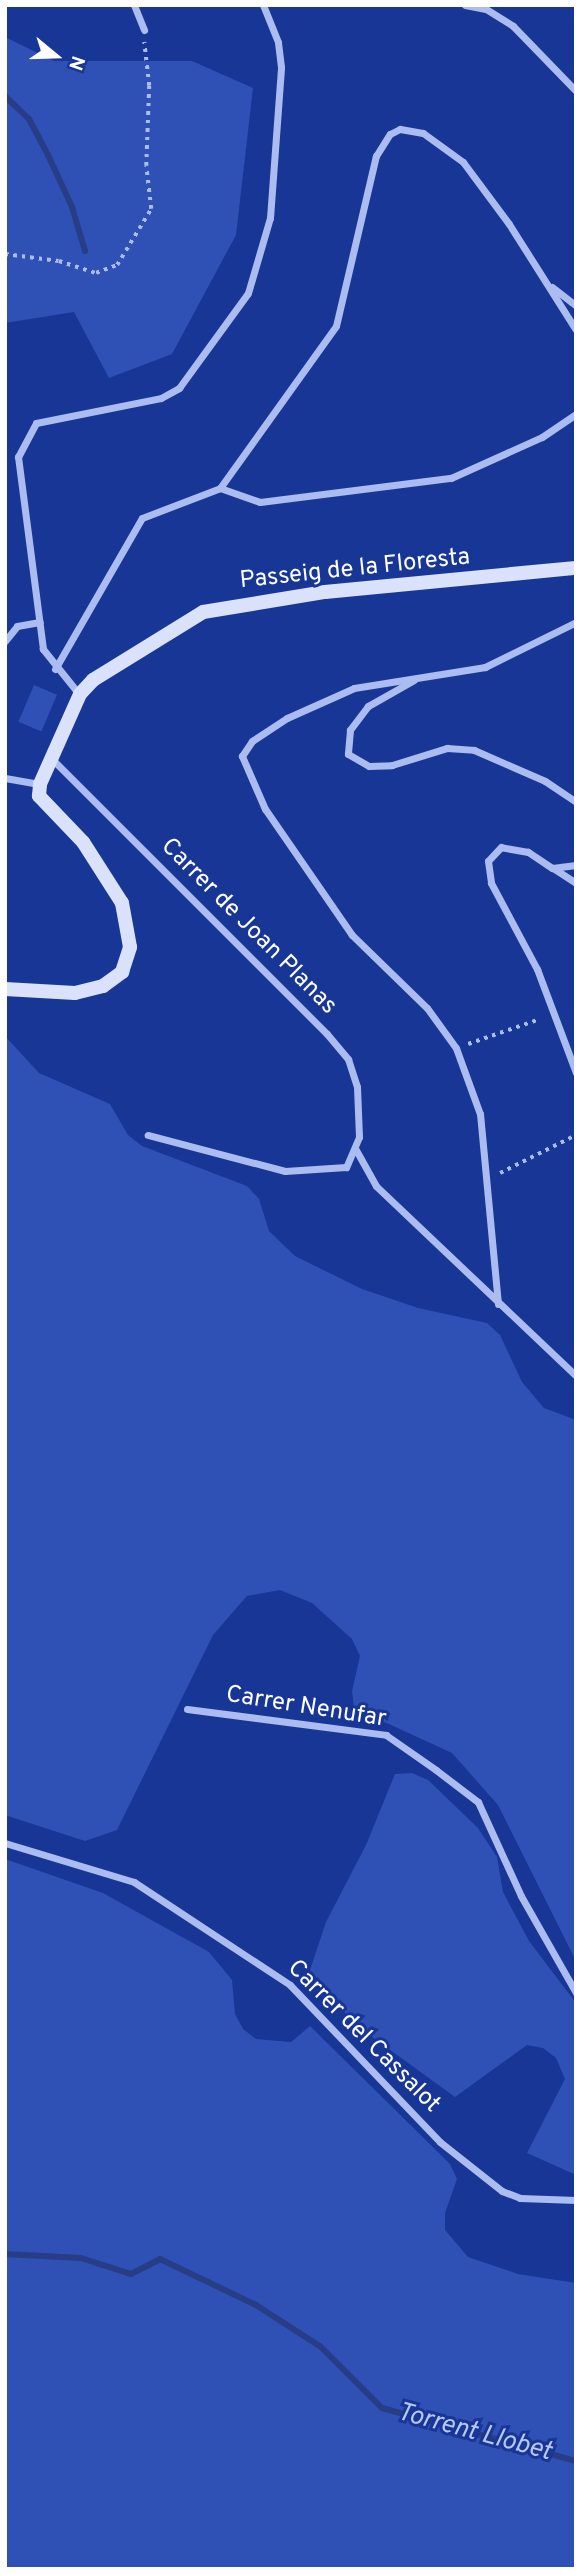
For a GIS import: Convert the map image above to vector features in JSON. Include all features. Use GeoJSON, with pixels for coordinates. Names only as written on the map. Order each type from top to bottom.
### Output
{"type":"FeatureCollection","features":[{"type":"Feature","properties":{"kind":"street"},"geometry":{"type":"LineString","coordinates":[[134,5],[144,30]]}},
{"type":"Feature","properties":{"kind":"street"},"geometry":{"type":"LineString","coordinates":[[5,989],[75,993],[103,986],[122,972],[130,947],[122,903],[83,842],[40,796],[40,783],[80,694],[55,669],[43,649],[19,457],[27,435],[36,423],[137,403],[179,388],[226,328],[259,264],[270,218],[281,67],[278,42],[263,5]]}},
{"type":"Feature","properties":{"kind":"street"},"geometry":{"type":"LineString","coordinates":[[465,5],[486,9],[513,26],[576,91]]}},
{"type":"Feature","properties":{"kind":"street"},"geometry":{"type":"LineString","coordinates":[[55,669],[142,518],[220,488],[336,326],[376,156],[390,134],[400,130],[423,133],[463,162],[548,284],[576,330]]}},
{"type":"Feature","properties":{"kind":"street"},"geometry":{"type":"LineString","coordinates":[[548,284],[576,306]]}},
{"type":"Feature","properties":{"kind":"street"},"geometry":{"type":"LineString","coordinates":[[220,488],[260,502],[451,478],[542,437],[576,414]]}},
{"type":"Feature","properties":{"kind":"street","name":"Passeig de la Floresta"},"geometry":{"type":"LineString","coordinates":[[80,694],[93,680],[202,612],[325,592],[576,568]]}},
{"type":"Feature","properties":{"kind":"street"},"geometry":{"type":"LineString","coordinates":[[5,641],[17,626],[40,622]]}},
{"type":"Feature","properties":{"kind":"street"},"geometry":{"type":"LineString","coordinates":[[498,1304],[480,1114],[456,1048],[427,1008],[352,935],[265,809],[242,756],[252,741],[298,713],[354,688],[485,667],[576,622]]}},
{"type":"Feature","properties":{"kind":"street"},"geometry":{"type":"LineString","coordinates":[[421,677],[368,706],[351,730],[348,754],[369,766],[392,765],[447,748],[474,750],[545,781],[576,803]]}},
{"type":"Feature","properties":{"kind":"street","name":"Carrer de Joan Planas"},"geometry":{"type":"LineString","coordinates":[[51,758],[348,1059],[360,1108],[356,1150]]}},
{"type":"Feature","properties":{"kind":"street"},"geometry":{"type":"LineString","coordinates":[[5,778],[40,783]]}},
{"type":"Feature","properties":{"kind":"street"},"geometry":{"type":"LineString","coordinates":[[576,883],[528,852],[501,847],[488,861],[491,883],[537,969],[551,1015],[576,1073]]}},
{"type":"Feature","properties":{"kind":"street"},"geometry":{"type":"LineString","coordinates":[[552,868],[576,865]]}},
{"type":"Feature","properties":{"kind":"street"},"geometry":{"type":"LineString","coordinates":[[148,1135],[285,1171],[346,1167],[356,1150]]}},
{"type":"Feature","properties":{"kind":"street"},"geometry":{"type":"LineString","coordinates":[[356,1150],[376,1186],[576,1376]]}},
{"type":"Feature","properties":{"kind":"street","name":"Carrer Nenufar"},"geometry":{"type":"LineString","coordinates":[[187,1709],[386,1735],[436,1770],[478,1802],[521,1896],[576,1993]]}},
{"type":"Feature","properties":{"kind":"street","name":"Carrer del Cassalot"},"geometry":{"type":"LineString","coordinates":[[5,1843],[134,1881],[290,1985],[440,2142],[502,2191],[520,2198],[576,2200]]}},
{"type":"Feature","properties":{"kind":"path"},"geometry":{"type":"LineString","coordinates":[[5,254],[59,261],[96,273],[117,265],[151,209],[146,166],[149,86],[144,30]]}},
{"type":"Feature","properties":{"kind":"path"},"geometry":{"type":"LineString","coordinates":[[486,1040],[551,1015]]}},
{"type":"Feature","properties":{"kind":"path"},"geometry":{"type":"LineString","coordinates":[[485,1179],[576,1135]]}},
{"type":"Feature","properties":{"kind":"shaded area"},"geometry":{"type":"Polygon","coordinates":[[[5,37],[54,61],[192,61],[253,88],[236,235],[172,354],[109,378],[74,312],[5,323],[5,37]]]}},
{"type":"Feature","properties":{"kind":"shaded area"},"geometry":{"type":"Polygon","coordinates":[[[34,685],[57,695],[41,732],[18,722],[34,685]]]}},
{"type":"Feature","properties":{"kind":"shaded area"},"geometry":{"type":"Polygon","coordinates":[[[5,1036],[39,1073],[110,1104],[128,1135],[142,1146],[247,1186],[259,1199],[269,1231],[295,1256],[362,1289],[418,1308],[487,1323],[500,1335],[522,1382],[544,1408],[576,1420],[576,1961],[498,1805],[452,1753],[354,1708],[352,1691],[360,1656],[352,1639],[312,1603],[280,1590],[247,1596],[213,1635],[117,1830],[85,1841],[5,1815],[5,1036]]]}},
{"type":"Feature","properties":{"kind":"shaded area"},"geometry":{"type":"Polygon","coordinates":[[[412,1773],[428,1780],[478,1828],[497,1857],[503,1892],[529,1941],[576,2003],[576,2175],[527,2153],[565,2079],[556,2058],[543,2048],[527,2045],[455,2097],[353,2023],[310,1970],[326,1922],[366,1845],[395,1774],[412,1773]]]}},
{"type":"Feature","properties":{"kind":"shaded area"},"geometry":{"type":"Polygon","coordinates":[[[5,1859],[103,1893],[209,1952],[232,1980],[235,2014],[243,2029],[256,2039],[291,2042],[310,2026],[450,2164],[457,2179],[445,2213],[445,2230],[468,2257],[518,2274],[576,2283],[576,2569],[5,2569],[5,1859]]]}},
{"type":"Feature","properties":{"kind":"waterway"},"geometry":{"type":"LineString","coordinates":[[5,96],[29,119],[48,155],[72,207],[85,251]]}},
{"type":"Feature","properties":{"kind":"waterway","name":"Torrent Llobet"},"geometry":{"type":"LineString","coordinates":[[5,2254],[81,2258],[131,2274],[160,2259],[256,2305],[321,2347],[382,2408],[576,2461]]}}]}
